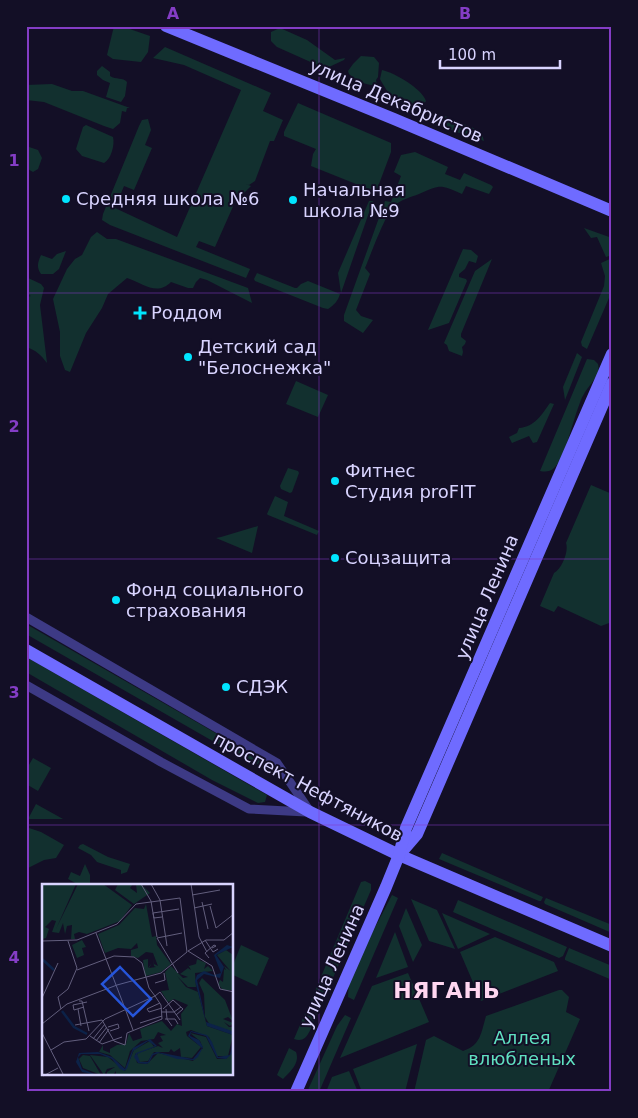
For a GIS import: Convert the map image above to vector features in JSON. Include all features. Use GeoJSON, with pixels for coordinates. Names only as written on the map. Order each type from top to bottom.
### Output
{"type":"FeatureCollection","features":[{"type":"Feature","properties":{"kind":"main road","name":"улица Декабристов"},"geometry":{"type":"LineString","coordinates":[[166,26],[612,211]]}},
{"type":"Feature","properties":{"kind":"main road","name":"улица Ленина"},"geometry":{"type":"LineString","coordinates":[[571,464],[612,354]]}},
{"type":"Feature","properties":{"kind":"main road","name":"улица Ленина"},"geometry":{"type":"LineString","coordinates":[[296,1092],[399,855],[417,834],[499,628],[571,464],[612,383]]}},
{"type":"Feature","properties":{"kind":"main road","name":"проспект Нефтяников"},"geometry":{"type":"LineString","coordinates":[[26,650],[310,812],[399,855],[612,946]]}},
{"type":"Feature","properties":{"kind":"street"},"geometry":{"type":"LineString","coordinates":[[26,617],[277,764],[310,812]]}},
{"type":"Feature","properties":{"kind":"street"},"geometry":{"type":"LineString","coordinates":[[26,685],[248,809],[310,812]]}},
{"type":"Feature","properties":{"kind":"green space"},"geometry":{"type":"Polygon","coordinates":[[[114,26],[121,26],[150,36],[148,52],[141,62],[113,59],[107,55],[114,26]]]}},
{"type":"Feature","properties":{"kind":"green space"},"geometry":{"type":"Polygon","coordinates":[[[280,28],[307,40],[335,60],[345,58],[324,68],[277,47],[271,41],[271,32],[280,28]]]}},
{"type":"Feature","properties":{"kind":"green space"},"geometry":{"type":"Polygon","coordinates":[[[165,47],[271,93],[263,111],[283,120],[274,141],[270,141],[255,181],[249,185],[246,184],[251,186],[235,202],[215,247],[199,241],[196,247],[250,269],[246,278],[110,225],[102,220],[139,126],[142,120],[148,119],[151,130],[145,145],[152,148],[134,190],[124,186],[115,208],[177,237],[241,90],[184,65],[153,58],[165,47]]]}},
{"type":"Feature","properties":{"kind":"green space"},"geometry":{"type":"Polygon","coordinates":[[[361,56],[374,57],[379,63],[377,85],[369,85],[349,74],[348,71],[361,56]]]}},
{"type":"Feature","properties":{"kind":"green space"},"geometry":{"type":"Polygon","coordinates":[[[102,66],[110,72],[110,76],[127,82],[125,96],[121,102],[106,97],[110,83],[97,75],[97,71],[102,66]]]}},
{"type":"Feature","properties":{"kind":"green space"},"geometry":{"type":"Polygon","coordinates":[[[382,70],[394,74],[419,91],[426,101],[423,105],[402,102],[392,96],[380,79],[382,70]]]}},
{"type":"Feature","properties":{"kind":"green space"},"geometry":{"type":"Polygon","coordinates":[[[52,84],[72,91],[83,91],[130,108],[127,108],[126,112],[122,111],[120,123],[113,129],[44,102],[26,100],[26,85],[52,84]]]}},
{"type":"Feature","properties":{"kind":"green space"},"geometry":{"type":"Polygon","coordinates":[[[298,103],[391,143],[391,152],[376,192],[311,166],[316,149],[284,136],[284,132],[298,103]]]}},
{"type":"Feature","properties":{"kind":"green space"},"geometry":{"type":"Polygon","coordinates":[[[445,116],[478,130],[482,134],[484,141],[452,130],[435,120],[436,117],[445,116]]]}},
{"type":"Feature","properties":{"kind":"green space"},"geometry":{"type":"Polygon","coordinates":[[[86,125],[113,137],[112,152],[104,163],[82,156],[76,149],[83,127],[86,125]]]}},
{"type":"Feature","properties":{"kind":"green space"},"geometry":{"type":"Polygon","coordinates":[[[26,146],[38,150],[42,158],[38,169],[33,172],[26,168],[26,146]]]}},
{"type":"Feature","properties":{"kind":"green space"},"geometry":{"type":"Polygon","coordinates":[[[415,152],[448,167],[445,174],[460,180],[464,173],[493,187],[489,194],[466,186],[462,194],[444,187],[436,187],[399,202],[394,206],[382,226],[365,268],[370,274],[356,310],[361,316],[373,320],[363,333],[344,321],[344,315],[385,201],[391,202],[401,176],[394,172],[401,155],[415,152]]]}},
{"type":"Feature","properties":{"kind":"green space"},"geometry":{"type":"Polygon","coordinates":[[[369,201],[373,201],[341,293],[338,273],[369,201]]]}},
{"type":"Feature","properties":{"kind":"green space"},"geometry":{"type":"Polygon","coordinates":[[[584,228],[612,238],[612,255],[606,257],[597,237],[591,238],[584,228]]]}},
{"type":"Feature","properties":{"kind":"green space"},"geometry":{"type":"Polygon","coordinates":[[[97,232],[107,239],[116,239],[248,288],[252,303],[200,278],[193,288],[171,282],[161,288],[150,288],[127,278],[108,294],[102,308],[86,333],[70,372],[65,370],[60,356],[60,332],[53,299],[67,269],[75,259],[82,255],[91,237],[97,232]]]}},
{"type":"Feature","properties":{"kind":"green space"},"geometry":{"type":"Polygon","coordinates":[[[463,249],[471,250],[478,256],[476,263],[469,261],[465,269],[459,274],[459,277],[467,281],[449,323],[428,330],[463,249]]]}},
{"type":"Feature","properties":{"kind":"green space"},"geometry":{"type":"Polygon","coordinates":[[[66,251],[59,269],[53,274],[41,274],[38,264],[41,255],[52,259],[57,254],[66,251]]]}},
{"type":"Feature","properties":{"kind":"green space"},"geometry":{"type":"Polygon","coordinates":[[[612,258],[612,291],[587,349],[582,346],[581,342],[604,286],[605,276],[601,263],[612,258]]]}},
{"type":"Feature","properties":{"kind":"green space"},"geometry":{"type":"Polygon","coordinates":[[[492,259],[461,334],[461,337],[466,341],[462,347],[462,356],[449,351],[444,343],[475,271],[492,259]]]}},
{"type":"Feature","properties":{"kind":"green space"},"geometry":{"type":"Polygon","coordinates":[[[257,273],[295,288],[308,281],[340,294],[332,306],[328,309],[323,308],[255,281],[257,273]]]}},
{"type":"Feature","properties":{"kind":"green space"},"geometry":{"type":"Polygon","coordinates":[[[26,277],[41,284],[44,288],[40,305],[47,363],[38,353],[26,347],[26,297],[31,296],[26,294],[26,277]]]}},
{"type":"Feature","properties":{"kind":"green space"},"geometry":{"type":"Polygon","coordinates":[[[577,353],[582,357],[565,400],[563,387],[577,353]]]}},
{"type":"Feature","properties":{"kind":"green space"},"geometry":{"type":"Polygon","coordinates":[[[587,359],[594,360],[598,364],[598,372],[581,399],[565,449],[558,464],[546,472],[540,471],[587,359]]]}},
{"type":"Feature","properties":{"kind":"green space"},"geometry":{"type":"Polygon","coordinates":[[[296,381],[328,395],[318,417],[286,404],[296,381]]]}},
{"type":"Feature","properties":{"kind":"green space"},"geometry":{"type":"Polygon","coordinates":[[[550,403],[554,404],[537,442],[533,443],[529,436],[512,443],[509,437],[517,433],[519,428],[534,423],[550,403]]]}},
{"type":"Feature","properties":{"kind":"green space"},"geometry":{"type":"Polygon","coordinates":[[[288,468],[299,473],[290,493],[281,489],[280,486],[288,468]]]}},
{"type":"Feature","properties":{"kind":"green space"},"geometry":{"type":"Polygon","coordinates":[[[591,485],[612,494],[612,622],[601,626],[558,606],[554,612],[540,606],[554,573],[560,568],[564,560],[567,550],[566,543],[591,485]]]}},
{"type":"Feature","properties":{"kind":"green space"},"geometry":{"type":"Polygon","coordinates":[[[275,496],[288,502],[284,516],[319,531],[317,535],[268,515],[275,496]]]}},
{"type":"Feature","properties":{"kind":"green space"},"geometry":{"type":"Polygon","coordinates":[[[258,526],[252,553],[216,538],[221,537],[258,526]]]}},
{"type":"Feature","properties":{"kind":"green space"},"geometry":{"type":"Polygon","coordinates":[[[26,624],[226,739],[280,773],[276,775],[242,755],[230,751],[26,634],[26,624]]]}},
{"type":"Feature","properties":{"kind":"green space"},"geometry":{"type":"Polygon","coordinates":[[[26,657],[267,795],[265,802],[258,803],[212,780],[26,672],[26,657]]]}},
{"type":"Feature","properties":{"kind":"green space"},"geometry":{"type":"Polygon","coordinates":[[[33,758],[51,768],[38,791],[26,784],[26,770],[33,758]]]}},
{"type":"Feature","properties":{"kind":"green space"},"geometry":{"type":"Polygon","coordinates":[[[36,804],[63,819],[28,819],[36,804]]]}},
{"type":"Feature","properties":{"kind":"green space"},"geometry":{"type":"Polygon","coordinates":[[[26,827],[41,832],[64,845],[56,858],[44,860],[26,869],[26,827]]]}},
{"type":"Feature","properties":{"kind":"green space"},"geometry":{"type":"Polygon","coordinates":[[[83,844],[108,857],[130,864],[127,872],[121,874],[121,870],[97,862],[91,855],[78,848],[83,844]]]}},
{"type":"Feature","properties":{"kind":"green space"},"geometry":{"type":"Polygon","coordinates":[[[442,853],[543,897],[539,901],[439,859],[442,853]]]}},
{"type":"Feature","properties":{"kind":"green space"},"geometry":{"type":"Polygon","coordinates":[[[85,864],[90,875],[90,884],[77,884],[68,879],[71,872],[80,876],[85,864]]]}},
{"type":"Feature","properties":{"kind":"green space"},"geometry":{"type":"Polygon","coordinates":[[[365,881],[371,884],[371,890],[317,1015],[307,1010],[361,882],[365,881]]]}},
{"type":"Feature","properties":{"kind":"green space"},"geometry":{"type":"Polygon","coordinates":[[[392,895],[398,898],[354,1000],[348,997],[349,977],[392,895]]]}},
{"type":"Feature","properties":{"kind":"green space"},"geometry":{"type":"Polygon","coordinates":[[[546,898],[612,925],[612,933],[545,904],[546,898]]]}},
{"type":"Feature","properties":{"kind":"green space"},"geometry":{"type":"Polygon","coordinates":[[[411,899],[437,910],[455,949],[429,941],[411,899]]]}},
{"type":"Feature","properties":{"kind":"green space"},"geometry":{"type":"Polygon","coordinates":[[[458,900],[567,947],[563,956],[559,958],[453,912],[458,900]]]}},
{"type":"Feature","properties":{"kind":"green space"},"geometry":{"type":"Polygon","coordinates":[[[406,908],[422,945],[413,962],[399,926],[406,908]]]}},
{"type":"Feature","properties":{"kind":"green space"},"geometry":{"type":"Polygon","coordinates":[[[442,913],[490,934],[458,949],[442,913]]]}},
{"type":"Feature","properties":{"kind":"green space"},"geometry":{"type":"Polygon","coordinates":[[[395,932],[408,967],[376,978],[395,932]]]}},
{"type":"Feature","properties":{"kind":"green space"},"geometry":{"type":"Polygon","coordinates":[[[495,937],[554,962],[558,971],[481,1001],[460,952],[495,937]]]}},
{"type":"Feature","properties":{"kind":"green space"},"geometry":{"type":"Polygon","coordinates":[[[241,945],[269,958],[257,986],[234,975],[234,962],[241,945]]]}},
{"type":"Feature","properties":{"kind":"green space"},"geometry":{"type":"Polygon","coordinates":[[[569,948],[612,966],[612,980],[565,960],[569,948]]]}},
{"type":"Feature","properties":{"kind":"green space"},"geometry":{"type":"Polygon","coordinates":[[[408,973],[429,1022],[340,1058],[372,986],[408,973]]]}},
{"type":"Feature","properties":{"kind":"green space","name":"Аллея влюбленых"},"geometry":{"type":"Polygon","coordinates":[[[562,990],[569,997],[566,1012],[580,1019],[548,1092],[414,1092],[426,1040],[434,1036],[463,1051],[477,1042],[486,1016],[562,990]]]}},
{"type":"Feature","properties":{"kind":"green space"},"geometry":{"type":"Polygon","coordinates":[[[305,1013],[315,1018],[310,1031],[302,1039],[294,1039],[305,1013]]]}},
{"type":"Feature","properties":{"kind":"green space"},"geometry":{"type":"Polygon","coordinates":[[[345,1015],[351,1018],[319,1092],[307,1092],[337,1026],[345,1015]]]}},
{"type":"Feature","properties":{"kind":"green space"},"geometry":{"type":"Polygon","coordinates":[[[417,1044],[405,1092],[362,1092],[353,1069],[417,1044]]]}},
{"type":"Feature","properties":{"kind":"green space"},"geometry":{"type":"Polygon","coordinates":[[[289,1048],[296,1052],[297,1060],[294,1067],[283,1079],[277,1075],[289,1048]]]}},
{"type":"Feature","properties":{"kind":"green space"},"geometry":{"type":"Polygon","coordinates":[[[349,1071],[358,1092],[326,1092],[332,1077],[349,1071]]]}},
{"type":"Feature","properties":{"kind":"place","name":"Средняя школа №6"},"geometry":{"type":"Point","coordinates":[66,199]}},
{"type":"Feature","properties":{"kind":"place","name":"Начальная школа №9"},"geometry":{"type":"Point","coordinates":[293,200]}},
{"type":"Feature","properties":{"kind":"place","name":"Роддом"},"geometry":{"type":"Point","coordinates":[140,313]}},
{"type":"Feature","properties":{"kind":"place","name":"Детский сад \"Белоснежка\""},"geometry":{"type":"Point","coordinates":[188,357]}},
{"type":"Feature","properties":{"kind":"place","name":"Фитнес Студия proFIT"},"geometry":{"type":"Point","coordinates":[335,481]}},
{"type":"Feature","properties":{"kind":"place","name":"Соцзащита"},"geometry":{"type":"Point","coordinates":[335,558]}},
{"type":"Feature","properties":{"kind":"place","name":"Фонд социального страхования"},"geometry":{"type":"Point","coordinates":[116,600]}},
{"type":"Feature","properties":{"kind":"place","name":"СДЭК"},"geometry":{"type":"Point","coordinates":[226,687]}},
{"type":"Feature","properties":{"kind":"district","name":"НЯГАНЬ"},"geometry":{"type":"Point","coordinates":[447,990]}}]}
